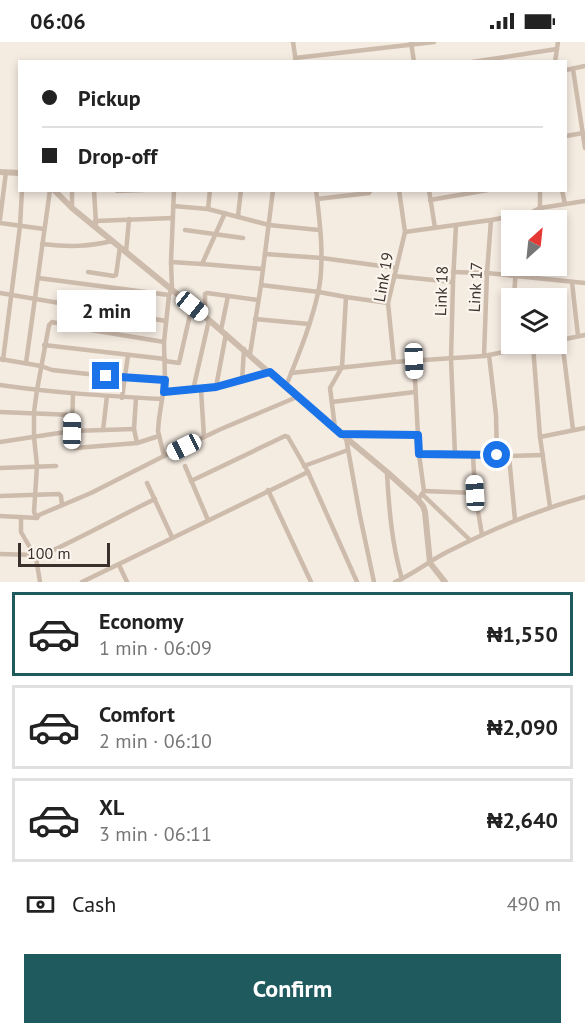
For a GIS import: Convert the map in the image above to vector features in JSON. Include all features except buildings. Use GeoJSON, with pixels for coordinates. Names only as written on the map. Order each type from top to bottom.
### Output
{"type":"FeatureCollection","features":[{"type":"Feature","properties":{"kind":"street"},"geometry":{"type":"LineString","coordinates":[[293,42],[296,60],[411,43],[434,42]]}},
{"type":"Feature","properties":{"kind":"street"},"geometry":{"type":"LineString","coordinates":[[555,60],[558,42]]}},
{"type":"Feature","properties":{"kind":"street"},"geometry":{"type":"LineString","coordinates":[[411,43],[414,60]]}},
{"type":"Feature","properties":{"kind":"street"},"geometry":{"type":"LineString","coordinates":[[485,60],[557,49]]}},
{"type":"Feature","properties":{"kind":"street"},"geometry":{"type":"LineString","coordinates":[[567,70],[585,66]]}},
{"type":"Feature","properties":{"kind":"street"},"geometry":{"type":"LineString","coordinates":[[573,69],[585,148]]}},
{"type":"Feature","properties":{"kind":"street"},"geometry":{"type":"LineString","coordinates":[[567,136],[584,133]]}},
{"type":"Feature","properties":{"kind":"street"},"geometry":{"type":"LineString","coordinates":[[18,173],[3,172],[0,221],[44,229]]}},
{"type":"Feature","properties":{"kind":"street"},"geometry":{"type":"LineString","coordinates":[[22,192],[20,226],[2,359],[52,370],[165,380]]}},
{"type":"Feature","properties":{"kind":"street"},"geometry":{"type":"LineString","coordinates":[[26,363],[50,192]]}},
{"type":"Feature","properties":{"kind":"street"},"geometry":{"type":"LineString","coordinates":[[56,192],[170,292],[192,306],[224,332],[387,472],[421,495],[470,540]]}},
{"type":"Feature","properties":{"kind":"street"},"geometry":{"type":"LineString","coordinates":[[72,192],[72,208]]}},
{"type":"Feature","properties":{"kind":"street"},"geometry":{"type":"LineString","coordinates":[[94,192],[97,228]]}},
{"type":"Feature","properties":{"kind":"street"},"geometry":{"type":"LineString","coordinates":[[164,456],[159,436],[159,419],[165,380],[164,342],[170,292],[174,192]]}},
{"type":"Feature","properties":{"kind":"street"},"geometry":{"type":"LineString","coordinates":[[208,209],[210,192]]}},
{"type":"Feature","properties":{"kind":"street"},"geometry":{"type":"LineString","coordinates":[[238,216],[241,192]]}},
{"type":"Feature","properties":{"kind":"street"},"geometry":{"type":"LineString","coordinates":[[242,381],[261,285],[273,192]]}},
{"type":"Feature","properties":{"kind":"street"},"geometry":{"type":"LineString","coordinates":[[286,386],[319,292],[322,258],[316,192]]}},
{"type":"Feature","properties":{"kind":"street"},"geometry":{"type":"LineString","coordinates":[[317,199],[346,193],[369,194],[370,192]]}},
{"type":"Feature","properties":{"kind":"street"},"geometry":{"type":"LineString","coordinates":[[399,192],[405,232],[501,219]]}},
{"type":"Feature","properties":{"kind":"street"},"geometry":{"type":"LineString","coordinates":[[429,192],[435,228]]}},
{"type":"Feature","properties":{"kind":"street"},"geometry":{"type":"LineString","coordinates":[[430,200],[476,192]]}},
{"type":"Feature","properties":{"kind":"street"},"geometry":{"type":"LineString","coordinates":[[540,192],[540,208]]}},
{"type":"Feature","properties":{"kind":"street"},"geometry":{"type":"LineString","coordinates":[[562,192],[565,204]]}},
{"type":"Feature","properties":{"kind":"street"},"geometry":{"type":"LineString","coordinates":[[536,210],[585,201]]}},
{"type":"Feature","properties":{"kind":"street"},"geometry":{"type":"LineString","coordinates":[[173,206],[208,209],[268,225],[319,230]]}},
{"type":"Feature","properties":{"kind":"street"},"geometry":{"type":"LineString","coordinates":[[202,264],[225,213]]}},
{"type":"Feature","properties":{"kind":"street"},"geometry":{"type":"LineString","coordinates":[[95,221],[173,218]]}},
{"type":"Feature","properties":{"kind":"street"},"geometry":{"type":"LineString","coordinates":[[126,252],[129,219]]}},
{"type":"Feature","properties":{"kind":"street","name":"Link 17"},"geometry":{"type":"LineString","coordinates":[[491,220],[487,273],[487,355],[496,415],[497,455]]}},
{"type":"Feature","properties":{"kind":"street","name":"Link 18"},"geometry":{"type":"LineString","coordinates":[[455,455],[451,359],[456,225]]}},
{"type":"Feature","properties":{"kind":"street"},"geometry":{"type":"LineString","coordinates":[[185,230],[243,238]]}},
{"type":"Feature","properties":{"kind":"street","name":"Link 19"},"geometry":{"type":"LineString","coordinates":[[394,362],[388,303],[405,232]]}},
{"type":"Feature","properties":{"kind":"street"},"geometry":{"type":"LineString","coordinates":[[42,244],[67,247],[112,241]]}},
{"type":"Feature","properties":{"kind":"street"},"geometry":{"type":"LineString","coordinates":[[88,272],[116,275],[120,247]]}},
{"type":"Feature","properties":{"kind":"street"},"geometry":{"type":"LineString","coordinates":[[265,254],[322,258],[396,268]]}},
{"type":"Feature","properties":{"kind":"street"},"geometry":{"type":"LineString","coordinates":[[171,262],[263,269]]}},
{"type":"Feature","properties":{"kind":"street"},"geometry":{"type":"LineString","coordinates":[[453,273],[501,274]]}},
{"type":"Feature","properties":{"kind":"street"},"geometry":{"type":"LineString","coordinates":[[394,276],[453,282]]}},
{"type":"Feature","properties":{"kind":"street"},"geometry":{"type":"LineString","coordinates":[[514,288],[515,276],[585,283]]}},
{"type":"Feature","properties":{"kind":"street"},"geometry":{"type":"LineString","coordinates":[[38,278],[170,292]]}},
{"type":"Feature","properties":{"kind":"street"},"geometry":{"type":"LineString","coordinates":[[572,282],[578,336]]}},
{"type":"Feature","properties":{"kind":"street"},"geometry":{"type":"LineString","coordinates":[[261,285],[388,303]]}},
{"type":"Feature","properties":{"kind":"street"},"geometry":{"type":"LineString","coordinates":[[0,293],[166,321]]}},
{"type":"Feature","properties":{"kind":"street"},"geometry":{"type":"LineString","coordinates":[[194,390],[207,318],[205,294],[258,300]]}},
{"type":"Feature","properties":{"kind":"street"},"geometry":{"type":"LineString","coordinates":[[216,387],[228,296]]}},
{"type":"Feature","properties":{"kind":"street"},"geometry":{"type":"LineString","coordinates":[[335,428],[330,388],[342,367],[346,297]]}},
{"type":"Feature","properties":{"kind":"street"},"geometry":{"type":"LineString","coordinates":[[79,328],[81,306]]}},
{"type":"Feature","properties":{"kind":"street"},"geometry":{"type":"LineString","coordinates":[[44,345],[179,363],[192,306]]}},
{"type":"Feature","properties":{"kind":"street"},"geometry":{"type":"LineString","coordinates":[[255,319],[309,324]]}},
{"type":"Feature","properties":{"kind":"street"},"geometry":{"type":"LineString","coordinates":[[37,518],[34,512],[37,466],[34,412],[49,325],[52,322],[164,342]]}},
{"type":"Feature","properties":{"kind":"street"},"geometry":{"type":"LineString","coordinates":[[567,338],[585,335]]}},
{"type":"Feature","properties":{"kind":"street"},"geometry":{"type":"LineString","coordinates":[[291,373],[501,353]]}},
{"type":"Feature","properties":{"kind":"street"},"geometry":{"type":"LineString","coordinates":[[534,354],[540,437],[550,507]]}},
{"type":"Feature","properties":{"kind":"street"},"geometry":{"type":"LineString","coordinates":[[561,354],[573,430]]}},
{"type":"Feature","properties":{"kind":"street"},"geometry":{"type":"LineString","coordinates":[[122,398],[128,355]]}},
{"type":"Feature","properties":{"kind":"street"},"geometry":{"type":"LineString","coordinates":[[414,361],[421,495],[430,563],[445,582]]}},
{"type":"Feature","properties":{"kind":"street"},"geometry":{"type":"LineString","coordinates":[[164,392],[201,390],[270,372]]}},
{"type":"Feature","properties":{"kind":"street"},"geometry":{"type":"LineString","coordinates":[[0,385],[122,398],[162,399]]}},
{"type":"Feature","properties":{"kind":"street"},"geometry":{"type":"LineString","coordinates":[[201,390],[204,437]]}},
{"type":"Feature","properties":{"kind":"street"},"geometry":{"type":"LineString","coordinates":[[332,402],[416,392]]}},
{"type":"Feature","properties":{"kind":"street"},"geometry":{"type":"LineString","coordinates":[[73,393],[72,431],[75,448],[137,443],[159,436]]}},
{"type":"Feature","properties":{"kind":"street"},"geometry":{"type":"LineString","coordinates":[[103,430],[107,396]]}},
{"type":"Feature","properties":{"kind":"street"},"geometry":{"type":"LineString","coordinates":[[0,516],[37,518],[39,515],[91,493],[204,437],[297,397]]}},
{"type":"Feature","properties":{"kind":"street"},"geometry":{"type":"LineString","coordinates":[[136,398],[137,443]]}},
{"type":"Feature","properties":{"kind":"street"},"geometry":{"type":"LineString","coordinates":[[0,412],[73,415]]}},
{"type":"Feature","properties":{"kind":"street"},"geometry":{"type":"LineString","coordinates":[[540,437],[585,428]]}},
{"type":"Feature","properties":{"kind":"street"},"geometry":{"type":"LineString","coordinates":[[0,442],[72,431],[135,429]]}},
{"type":"Feature","properties":{"kind":"street"},"geometry":{"type":"LineString","coordinates":[[344,436],[418,435]]}},
{"type":"Feature","properties":{"kind":"street"},"geometry":{"type":"LineString","coordinates":[[191,481],[287,436],[308,472],[357,582]]}},
{"type":"Feature","properties":{"kind":"street"},"geometry":{"type":"LineString","coordinates":[[344,436],[374,582]]}},
{"type":"Feature","properties":{"kind":"street"},"geometry":{"type":"LineString","coordinates":[[304,466],[348,450]]}},
{"type":"Feature","properties":{"kind":"street"},"geometry":{"type":"LineString","coordinates":[[419,454],[543,455]]}},
{"type":"Feature","properties":{"kind":"street"},"geometry":{"type":"LineString","coordinates":[[473,455],[475,493],[482,535]]}},
{"type":"Feature","properties":{"kind":"street"},"geometry":{"type":"LineString","coordinates":[[509,456],[515,520]]}},
{"type":"Feature","properties":{"kind":"street"},"geometry":{"type":"LineString","coordinates":[[0,468],[56,466]]}},
{"type":"Feature","properties":{"kind":"street"},"geometry":{"type":"LineString","coordinates":[[185,466],[208,520]]}},
{"type":"Feature","properties":{"kind":"street"},"geometry":{"type":"LineString","coordinates":[[82,582],[308,472]]}},
{"type":"Feature","properties":{"kind":"street"},"geometry":{"type":"LineString","coordinates":[[387,472],[391,526],[402,580]]}},
{"type":"Feature","properties":{"kind":"street"},"geometry":{"type":"LineString","coordinates":[[147,483],[172,537]]}},
{"type":"Feature","properties":{"kind":"street"},"geometry":{"type":"LineString","coordinates":[[268,490],[311,582]]}},
{"type":"Feature","properties":{"kind":"street"},"geometry":{"type":"LineString","coordinates":[[421,495],[475,493]]}},
{"type":"Feature","properties":{"kind":"street"},"geometry":{"type":"LineString","coordinates":[[0,496],[59,494],[62,505]]}},
{"type":"Feature","properties":{"kind":"street"},"geometry":{"type":"LineString","coordinates":[[395,582],[470,540],[515,520],[585,497]]}},
{"type":"Feature","properties":{"kind":"street"},"geometry":{"type":"LineString","coordinates":[[0,554],[35,556],[67,545],[156,499]]}},
{"type":"Feature","properties":{"kind":"street"},"geometry":{"type":"LineString","coordinates":[[21,517],[21,532],[35,556],[40,582]]}},
{"type":"Feature","properties":{"kind":"street"},"geometry":{"type":"LineString","coordinates":[[118,565],[127,582]]}},
{"type":"Feature","properties":{"kind":"route"},"geometry":{"type":"LineString","coordinates":[[106,376],[165,380],[164,392],[216,387],[270,372],[341,434],[418,435],[419,454],[497,455]]}}]}
